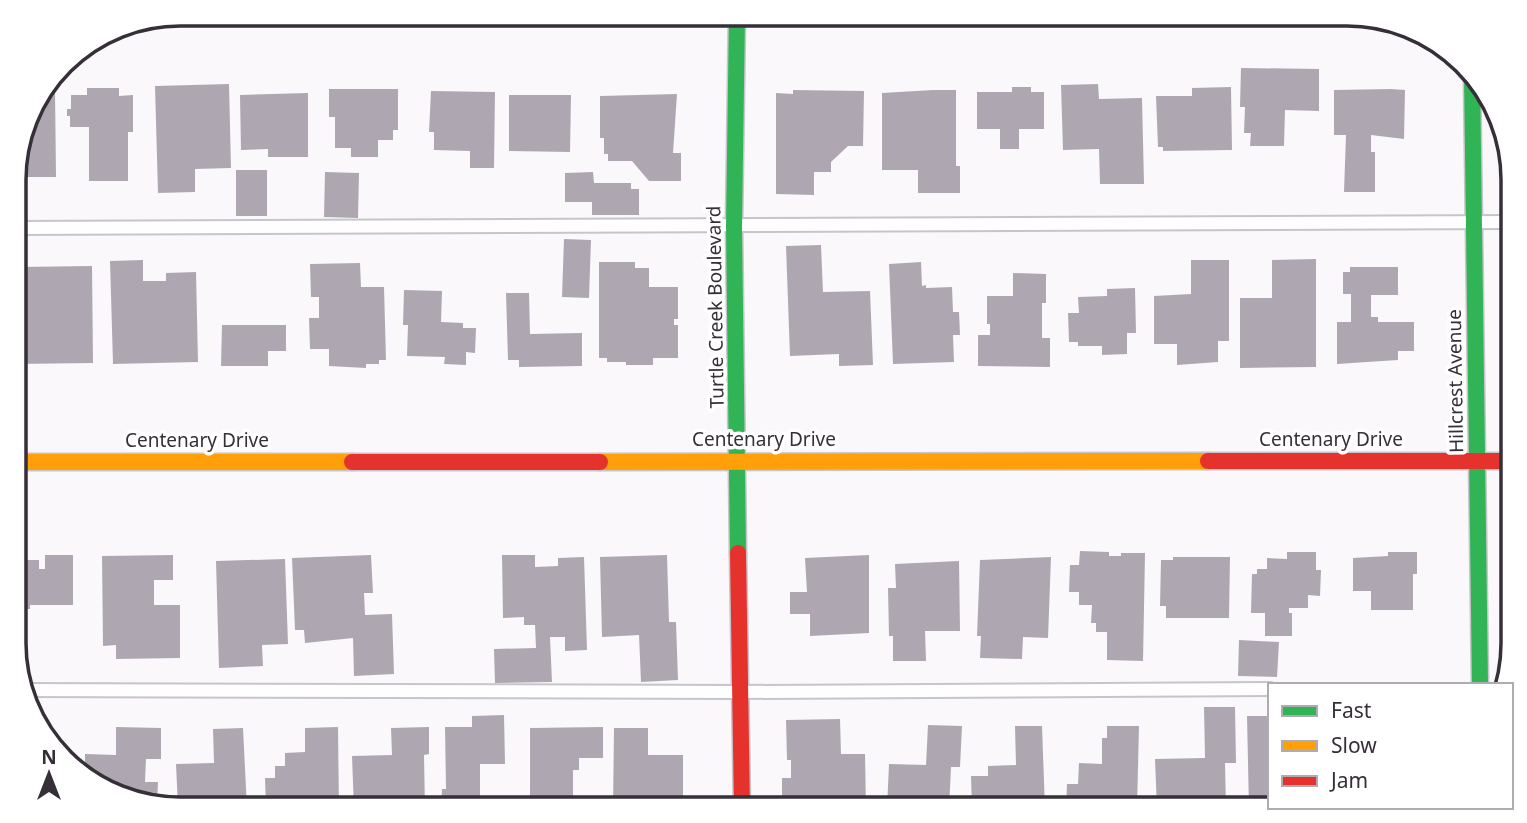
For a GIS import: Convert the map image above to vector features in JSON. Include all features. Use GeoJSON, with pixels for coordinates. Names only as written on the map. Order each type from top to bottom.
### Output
{"type":"FeatureCollection","features":[{"type":"Feature","properties":{"kind":"street","name":"Turtle Creek Boulevard"},"geometry":{"type":"LineString","coordinates":[[737,27],[734,226],[742,797]]}},
{"type":"Feature","properties":{"kind":"street","name":"Hillcrest Avenue"},"geometry":{"type":"LineString","coordinates":[[1472,91],[1480,683]]}},
{"type":"Feature","properties":{"kind":"street","name":"Centenary Drive"},"geometry":{"type":"LineString","coordinates":[[26,462],[1501,461]]}},
{"type":"Feature","properties":{"kind":"lane"},"geometry":{"type":"LineString","coordinates":[[27,229],[1501,222]]}},
{"type":"Feature","properties":{"kind":"lane"},"geometry":{"type":"LineString","coordinates":[[34,690],[740,692],[1268,689]]}},
{"type":"Feature","properties":{"kind":"building"},"geometry":{"type":"Polygon","coordinates":[[[1241,68],[1319,69],[1319,111],[1285,110],[1284,146],[1250,146],[1251,133],[1244,133],[1245,107],[1240,107],[1241,68]]]}},
{"type":"Feature","properties":{"kind":"building"},"geometry":{"type":"Polygon","coordinates":[[[229,84],[231,168],[195,169],[195,192],[158,193],[155,86],[229,84]]]}},
{"type":"Feature","properties":{"kind":"building"},"geometry":{"type":"Polygon","coordinates":[[[1098,84],[1099,99],[1142,98],[1144,184],[1100,184],[1099,149],[1063,150],[1061,85],[1098,84]]]}},
{"type":"Feature","properties":{"kind":"building"},"geometry":{"type":"Polygon","coordinates":[[[1012,87],[1031,87],[1031,92],[1044,92],[1044,129],[1019,129],[1019,149],[1000,149],[1000,129],[977,129],[977,92],[1012,92],[1012,87]]]}},
{"type":"Feature","properties":{"kind":"building"},"geometry":{"type":"Polygon","coordinates":[[[1231,87],[1232,150],[1163,151],[1163,147],[1158,147],[1156,96],[1192,96],[1192,88],[1231,87]]]}},
{"type":"Feature","properties":{"kind":"building"},"geometry":{"type":"Polygon","coordinates":[[[87,88],[119,88],[119,96],[133,95],[133,132],[128,132],[128,181],[89,181],[89,127],[70,127],[70,116],[67,116],[67,109],[71,109],[71,95],[87,95],[87,88]]]}},
{"type":"Feature","properties":{"kind":"building"},"geometry":{"type":"Polygon","coordinates":[[[329,89],[398,89],[398,130],[393,130],[393,140],[378,140],[378,157],[351,157],[351,148],[335,148],[335,117],[329,117],[329,89]]]}},
{"type":"Feature","properties":{"kind":"building"},"geometry":{"type":"Polygon","coordinates":[[[793,90],[864,91],[863,146],[848,146],[831,162],[831,172],[814,172],[814,195],[776,194],[776,93],[793,94],[793,90]]]}},
{"type":"Feature","properties":{"kind":"building"},"geometry":{"type":"Polygon","coordinates":[[[956,90],[956,166],[960,166],[960,193],[918,193],[918,170],[882,170],[882,93],[956,90]]]}},
{"type":"Feature","properties":{"kind":"building"},"geometry":{"type":"Polygon","coordinates":[[[1334,90],[1405,90],[1404,139],[1371,135],[1371,152],[1375,152],[1375,192],[1344,192],[1346,135],[1334,135],[1334,90]]]}},
{"type":"Feature","properties":{"kind":"building"},"geometry":{"type":"Polygon","coordinates":[[[55,91],[56,177],[27,177],[28,160],[38,121],[55,91]]]}},
{"type":"Feature","properties":{"kind":"building"},"geometry":{"type":"Polygon","coordinates":[[[431,91],[495,92],[494,168],[470,168],[470,151],[434,150],[434,132],[429,132],[431,91]]]}},
{"type":"Feature","properties":{"kind":"building"},"geometry":{"type":"Polygon","coordinates":[[[308,93],[308,157],[268,157],[268,149],[241,150],[240,95],[308,93]]]}},
{"type":"Feature","properties":{"kind":"building"},"geometry":{"type":"Polygon","coordinates":[[[677,94],[673,153],[681,153],[681,181],[649,181],[632,161],[608,161],[608,154],[604,154],[604,138],[600,138],[600,96],[677,94]]]}},
{"type":"Feature","properties":{"kind":"building"},"geometry":{"type":"Polygon","coordinates":[[[509,95],[571,95],[570,152],[509,151],[509,95]]]}},
{"type":"Feature","properties":{"kind":"building"},"geometry":{"type":"Polygon","coordinates":[[[236,170],[267,170],[267,216],[236,216],[236,170]]]}},
{"type":"Feature","properties":{"kind":"building"},"geometry":{"type":"Polygon","coordinates":[[[325,172],[359,173],[358,218],[324,217],[325,172]]]}},
{"type":"Feature","properties":{"kind":"building"},"geometry":{"type":"Polygon","coordinates":[[[593,172],[594,183],[631,183],[631,189],[639,189],[639,215],[592,215],[592,202],[565,202],[565,173],[593,172]]]}},
{"type":"Feature","properties":{"kind":"building"},"geometry":{"type":"Polygon","coordinates":[[[564,239],[591,240],[589,298],[562,297],[564,239]]]}},
{"type":"Feature","properties":{"kind":"building"},"geometry":{"type":"Polygon","coordinates":[[[821,245],[823,292],[870,291],[873,365],[839,366],[839,354],[790,356],[786,246],[821,245]]]}},
{"type":"Feature","properties":{"kind":"building"},"geometry":{"type":"Polygon","coordinates":[[[1316,259],[1316,367],[1240,368],[1240,298],[1272,298],[1272,260],[1316,259]]]}},
{"type":"Feature","properties":{"kind":"building"},"geometry":{"type":"Polygon","coordinates":[[[143,260],[143,281],[166,281],[166,273],[196,272],[198,362],[113,364],[110,261],[143,260]]]}},
{"type":"Feature","properties":{"kind":"building"},"geometry":{"type":"Polygon","coordinates":[[[1191,260],[1229,260],[1229,341],[1218,341],[1218,362],[1177,365],[1177,344],[1154,344],[1154,296],[1191,294],[1191,260]]]}},
{"type":"Feature","properties":{"kind":"building"},"geometry":{"type":"Polygon","coordinates":[[[599,262],[635,262],[635,268],[649,268],[649,287],[678,287],[678,319],[674,319],[674,325],[678,325],[678,358],[653,358],[653,365],[626,365],[626,362],[607,362],[607,358],[599,358],[599,262]]]}},
{"type":"Feature","properties":{"kind":"building"},"geometry":{"type":"Polygon","coordinates":[[[921,262],[922,286],[952,287],[953,312],[959,312],[960,335],[953,335],[954,362],[893,364],[889,264],[921,262]]]}},
{"type":"Feature","properties":{"kind":"building"},"geometry":{"type":"Polygon","coordinates":[[[360,263],[361,287],[384,287],[386,360],[379,360],[379,364],[366,364],[366,368],[329,366],[329,349],[310,349],[309,318],[319,318],[319,297],[311,297],[310,264],[360,263]]]}},
{"type":"Feature","properties":{"kind":"building"},"geometry":{"type":"Polygon","coordinates":[[[92,266],[93,363],[27,364],[27,267],[92,266]]]}},
{"type":"Feature","properties":{"kind":"building"},"geometry":{"type":"Polygon","coordinates":[[[1350,267],[1398,267],[1398,295],[1371,295],[1371,317],[1378,317],[1378,322],[1414,322],[1414,351],[1398,351],[1398,360],[1337,364],[1337,322],[1351,322],[1351,294],[1343,294],[1343,272],[1350,272],[1350,267]]]}},
{"type":"Feature","properties":{"kind":"building"},"geometry":{"type":"Polygon","coordinates":[[[1013,273],[1046,274],[1046,303],[1042,303],[1042,338],[1050,338],[1050,367],[978,366],[978,335],[990,335],[990,324],[987,324],[987,296],[1013,296],[1013,273]]]}},
{"type":"Feature","properties":{"kind":"building"},"geometry":{"type":"Polygon","coordinates":[[[1135,288],[1136,333],[1127,333],[1127,354],[1102,355],[1102,346],[1078,346],[1078,342],[1069,342],[1068,313],[1079,313],[1078,297],[1107,296],[1107,289],[1135,288]]]}},
{"type":"Feature","properties":{"kind":"building"},"geometry":{"type":"Polygon","coordinates":[[[404,290],[442,291],[441,322],[463,323],[463,328],[476,328],[475,353],[466,352],[466,365],[444,364],[445,357],[407,356],[408,325],[403,325],[404,290]]]}},
{"type":"Feature","properties":{"kind":"building"},"geometry":{"type":"Polygon","coordinates":[[[506,293],[529,293],[530,334],[582,333],[582,366],[519,367],[519,360],[508,360],[506,293]]]}},
{"type":"Feature","properties":{"kind":"building"},"geometry":{"type":"Polygon","coordinates":[[[222,325],[286,325],[286,351],[268,351],[268,366],[221,366],[222,325]]]}},
{"type":"Feature","properties":{"kind":"building"},"geometry":{"type":"Polygon","coordinates":[[[1080,551],[1109,552],[1109,556],[1145,553],[1143,661],[1107,660],[1107,632],[1096,632],[1096,623],[1091,623],[1092,605],[1079,605],[1079,592],[1069,592],[1070,565],[1079,565],[1080,551]]]}},
{"type":"Feature","properties":{"kind":"building"},"geometry":{"type":"Polygon","coordinates":[[[1287,552],[1316,552],[1316,570],[1321,570],[1320,596],[1308,595],[1308,608],[1289,608],[1289,613],[1292,613],[1292,636],[1265,636],[1265,613],[1251,613],[1252,574],[1257,574],[1257,569],[1267,569],[1267,558],[1287,559],[1287,552]]]}},
{"type":"Feature","properties":{"kind":"building"},"geometry":{"type":"Polygon","coordinates":[[[1388,552],[1417,552],[1417,574],[1413,574],[1413,610],[1371,610],[1371,591],[1353,591],[1353,558],[1388,556],[1388,552]]]}},
{"type":"Feature","properties":{"kind":"building"},"geometry":{"type":"Polygon","coordinates":[[[45,555],[73,555],[73,605],[30,605],[30,609],[26,609],[26,560],[39,560],[39,569],[45,569],[45,555]]]}},
{"type":"Feature","properties":{"kind":"building"},"geometry":{"type":"Polygon","coordinates":[[[173,555],[173,580],[154,580],[154,605],[180,605],[180,658],[116,659],[116,645],[103,646],[102,556],[173,555]]]}},
{"type":"Feature","properties":{"kind":"building"},"geometry":{"type":"Polygon","coordinates":[[[371,555],[373,593],[364,593],[365,615],[392,614],[394,674],[354,676],[353,638],[305,643],[304,630],[295,630],[292,558],[371,555]]]}},
{"type":"Feature","properties":{"kind":"building"},"geometry":{"type":"Polygon","coordinates":[[[502,555],[535,555],[535,567],[558,566],[558,558],[584,557],[587,650],[565,651],[565,637],[550,637],[552,682],[495,683],[494,649],[536,648],[535,625],[524,625],[524,617],[503,618],[502,555]]]}},
{"type":"Feature","properties":{"kind":"building"},"geometry":{"type":"Polygon","coordinates":[[[667,555],[669,622],[676,622],[678,680],[641,682],[639,635],[602,637],[600,557],[667,555]]]}},
{"type":"Feature","properties":{"kind":"building"},"geometry":{"type":"Polygon","coordinates":[[[869,555],[869,633],[810,636],[810,614],[790,614],[790,592],[807,592],[805,558],[869,555]]]}},
{"type":"Feature","properties":{"kind":"building"},"geometry":{"type":"Polygon","coordinates":[[[1051,557],[1048,638],[1023,637],[1022,659],[980,658],[981,636],[977,636],[980,560],[1051,557]]]}},
{"type":"Feature","properties":{"kind":"building"},"geometry":{"type":"Polygon","coordinates":[[[1173,557],[1230,557],[1229,618],[1166,618],[1166,606],[1160,606],[1161,560],[1173,560],[1173,557]]]}},
{"type":"Feature","properties":{"kind":"building"},"geometry":{"type":"Polygon","coordinates":[[[285,559],[288,644],[262,645],[263,666],[219,668],[216,561],[285,559]]]}},
{"type":"Feature","properties":{"kind":"building"},"geometry":{"type":"Polygon","coordinates":[[[959,561],[960,631],[925,631],[926,661],[893,661],[893,636],[889,636],[888,588],[896,588],[895,564],[959,561]]]}},
{"type":"Feature","properties":{"kind":"building"},"geometry":{"type":"Polygon","coordinates":[[[1239,640],[1279,642],[1277,677],[1238,676],[1239,640]]]}},
{"type":"Feature","properties":{"kind":"building"},"geometry":{"type":"Polygon","coordinates":[[[1204,707],[1235,707],[1236,763],[1225,763],[1226,796],[1156,796],[1155,759],[1205,758],[1204,707]]]}},
{"type":"Feature","properties":{"kind":"building"},"geometry":{"type":"Polygon","coordinates":[[[504,715],[505,764],[480,764],[480,797],[442,797],[442,789],[446,789],[445,727],[472,727],[472,716],[504,715]]]}},
{"type":"Feature","properties":{"kind":"building"},"geometry":{"type":"Polygon","coordinates":[[[1247,716],[1268,716],[1268,796],[1249,796],[1247,716]]]}},
{"type":"Feature","properties":{"kind":"building"},"geometry":{"type":"Polygon","coordinates":[[[840,719],[841,754],[865,754],[866,796],[782,796],[782,778],[791,778],[791,760],[787,760],[786,720],[840,719]]]}},
{"type":"Feature","properties":{"kind":"building"},"geometry":{"type":"Polygon","coordinates":[[[928,725],[962,726],[960,767],[951,767],[950,796],[888,796],[889,764],[926,765],[928,725]]]}},
{"type":"Feature","properties":{"kind":"building"},"geometry":{"type":"Polygon","coordinates":[[[1015,726],[1042,726],[1045,796],[972,796],[971,776],[988,776],[988,766],[1016,765],[1015,726]]]}},
{"type":"Feature","properties":{"kind":"building"},"geometry":{"type":"Polygon","coordinates":[[[1107,726],[1139,726],[1137,796],[1067,796],[1067,784],[1078,784],[1079,763],[1102,764],[1102,738],[1107,738],[1107,726]]]}},
{"type":"Feature","properties":{"kind":"building"},"geometry":{"type":"Polygon","coordinates":[[[116,727],[161,728],[161,759],[146,759],[145,782],[158,782],[157,794],[131,789],[112,781],[85,763],[85,754],[116,755],[116,727]]]}},
{"type":"Feature","properties":{"kind":"building"},"geometry":{"type":"Polygon","coordinates":[[[338,727],[339,797],[266,797],[265,778],[275,778],[275,766],[285,766],[285,753],[305,752],[305,728],[338,727]]]}},
{"type":"Feature","properties":{"kind":"building"},"geometry":{"type":"Polygon","coordinates":[[[429,727],[429,754],[424,755],[425,797],[354,797],[352,756],[392,755],[391,728],[429,727]]]}},
{"type":"Feature","properties":{"kind":"building"},"geometry":{"type":"Polygon","coordinates":[[[603,727],[603,758],[579,758],[579,770],[573,770],[573,796],[577,797],[530,797],[530,728],[603,727]]]}},
{"type":"Feature","properties":{"kind":"building"},"geometry":{"type":"Polygon","coordinates":[[[243,728],[246,797],[177,797],[176,764],[214,763],[213,729],[243,728]]]}},
{"type":"Feature","properties":{"kind":"building"},"geometry":{"type":"Polygon","coordinates":[[[614,728],[648,728],[648,755],[683,755],[683,797],[613,797],[614,728]]]}},
{"type":"Feature","properties":{"kind":"traffic: fast"},"geometry":{"type":"LineString","coordinates":[[737,27],[734,226],[738,553]]}},
{"type":"Feature","properties":{"kind":"traffic: fast"},"geometry":{"type":"LineString","coordinates":[[1472,91],[1480,683]]}},
{"type":"Feature","properties":{"kind":"traffic: slow"},"geometry":{"type":"LineString","coordinates":[[600,462],[1208,461]]}},
{"type":"Feature","properties":{"kind":"traffic: slow"},"geometry":{"type":"LineString","coordinates":[[26,462],[352,462]]}},
{"type":"Feature","properties":{"kind":"traffic: jam"},"geometry":{"type":"LineString","coordinates":[[1208,461],[1501,461]]}},
{"type":"Feature","properties":{"kind":"traffic: jam"},"geometry":{"type":"LineString","coordinates":[[352,462],[600,462]]}},
{"type":"Feature","properties":{"kind":"traffic: jam"},"geometry":{"type":"LineString","coordinates":[[738,553],[742,797]]}}]}
